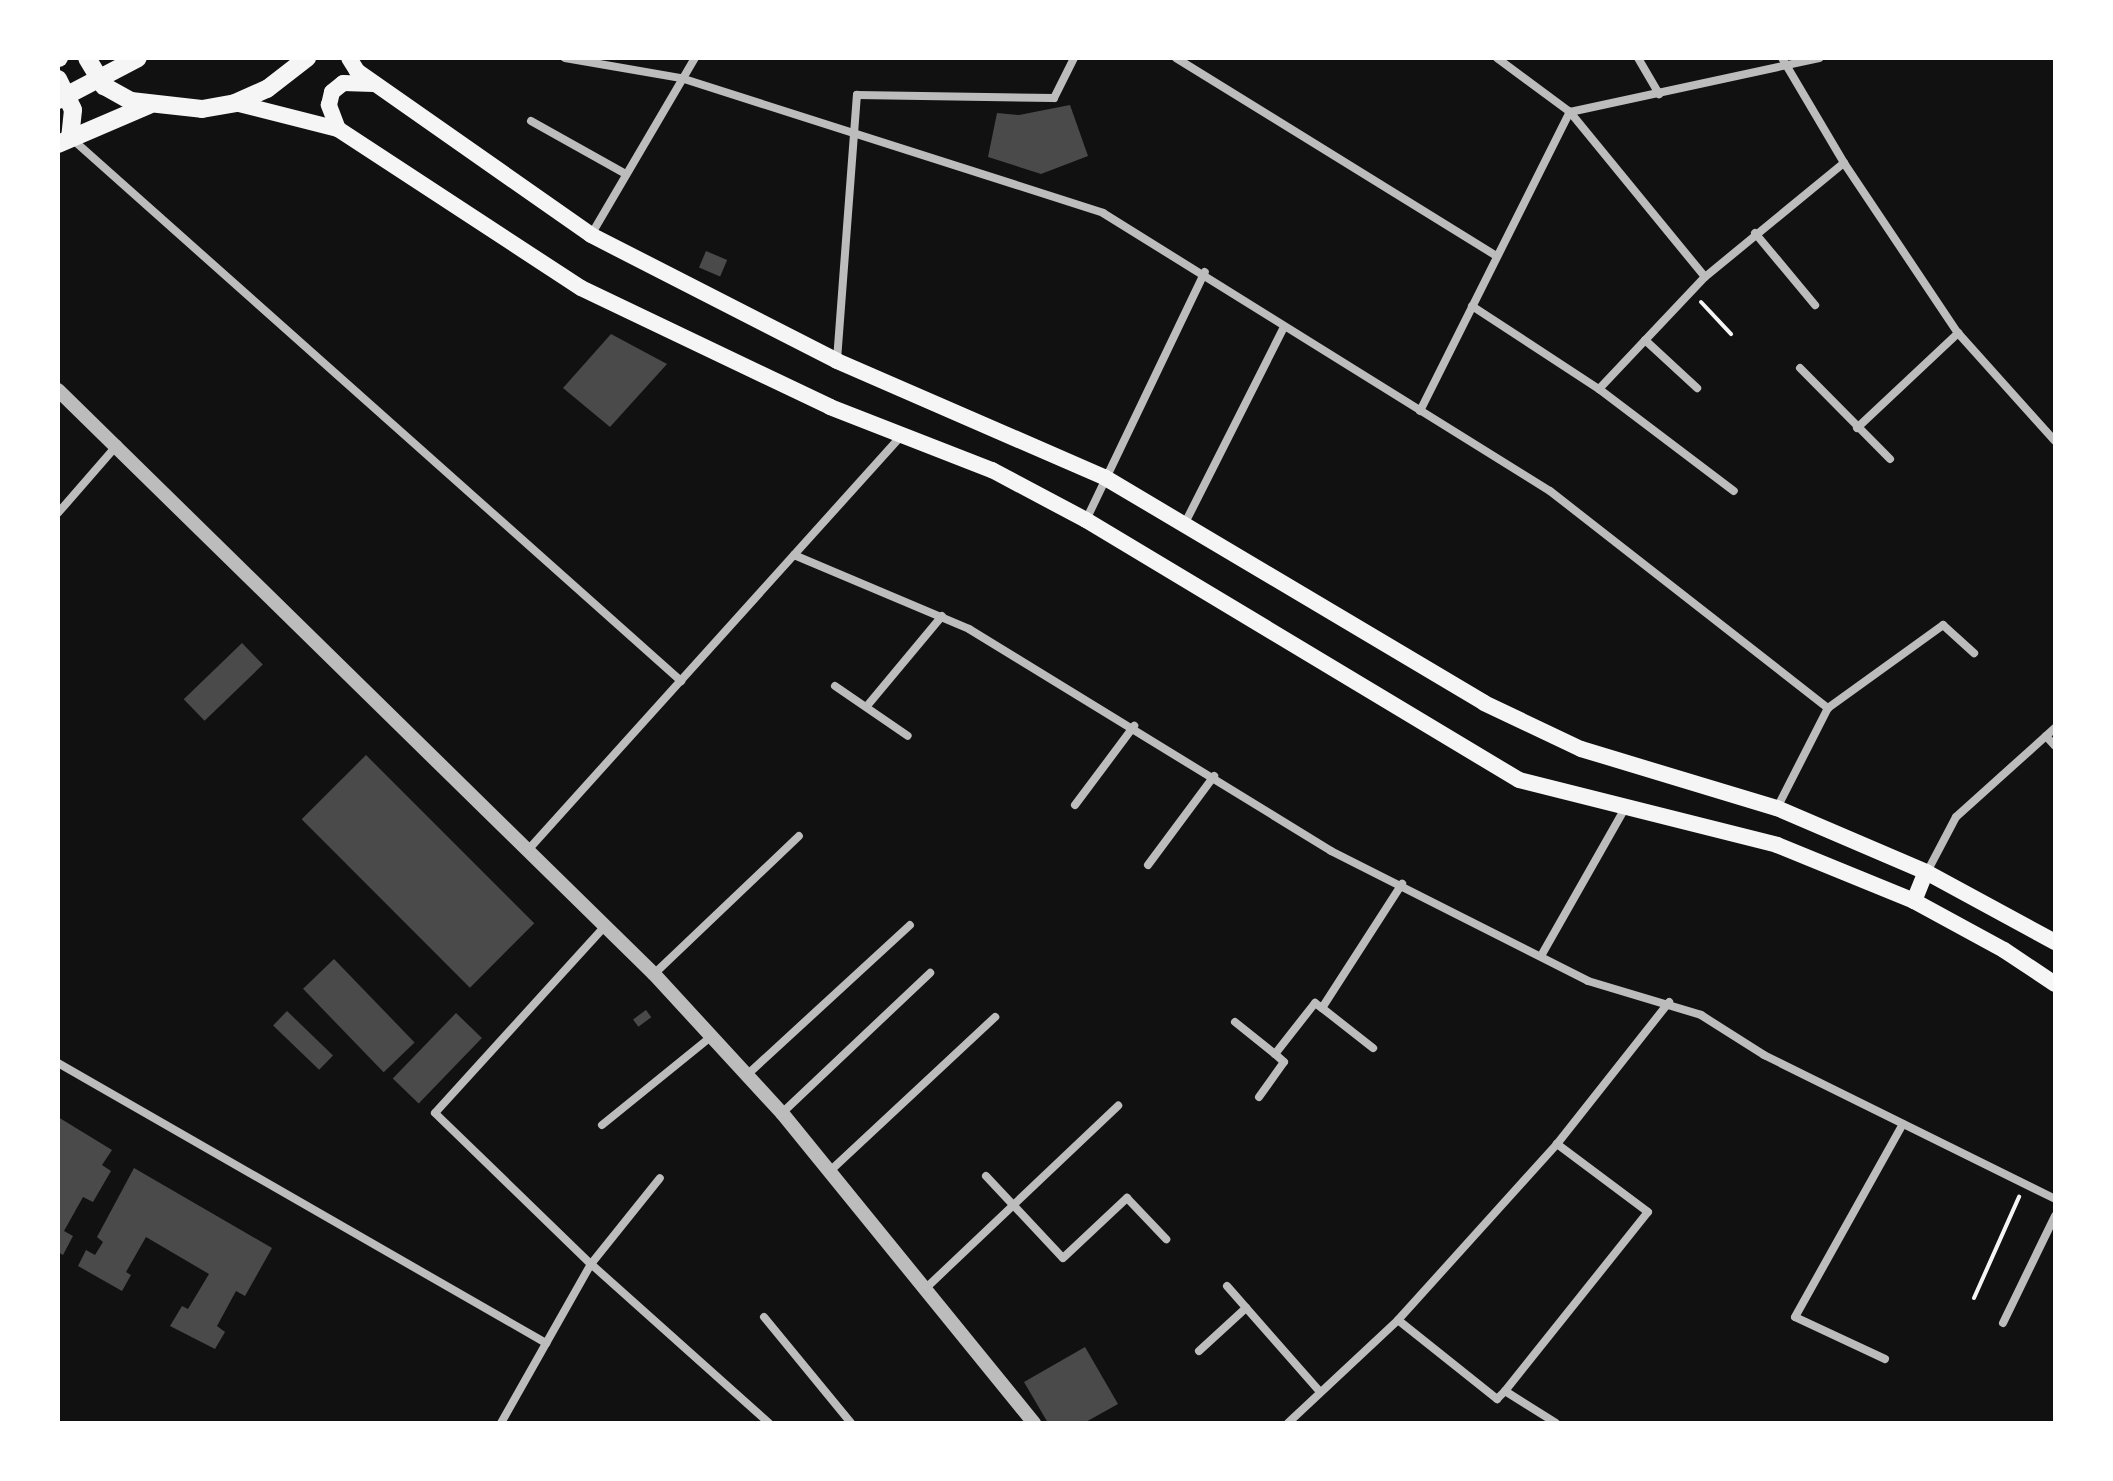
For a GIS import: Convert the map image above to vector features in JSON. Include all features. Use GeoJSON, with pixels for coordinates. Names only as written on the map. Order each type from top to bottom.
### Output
{"type":"FeatureCollection","features":[{"type":"Feature","properties":{"kind":"main road"},"geometry":{"type":"LineString","coordinates":[[87,58],[104,86],[149,105],[202,109],[235,103],[267,89],[307,58]]}},
{"type":"Feature","properties":{"kind":"main road"},"geometry":{"type":"LineString","coordinates":[[58,100],[138,58]]}},
{"type":"Feature","properties":{"kind":"main road"},"geometry":{"type":"LineString","coordinates":[[349,58],[374,84],[591,235],[837,361],[1104,477],[1484,703],[1581,749],[1777,808],[1926,872],[2055,942]]}},
{"type":"Feature","properties":{"kind":"main road"},"geometry":{"type":"LineString","coordinates":[[58,79],[73,110],[64,141]]}},
{"type":"Feature","properties":{"kind":"main road"},"geometry":{"type":"LineString","coordinates":[[338,129],[329,105],[332,92],[343,83],[374,84]]}},
{"type":"Feature","properties":{"kind":"main road"},"geometry":{"type":"LineString","coordinates":[[235,103],[338,129],[581,288],[830,407],[904,433],[992,470],[1086,520],[1519,780],[1624,810],[1777,845],[1914,901],[2055,984]]}},
{"type":"Feature","properties":{"kind":"main road"},"geometry":{"type":"LineString","coordinates":[[64,141],[149,105]]}},
{"type":"Feature","properties":{"kind":"main road"},"geometry":{"type":"LineString","coordinates":[[1914,901],[1926,872]]}},
{"type":"Feature","properties":{"kind":"street"},"geometry":{"type":"LineString","coordinates":[[565,58],[681,78],[852,136],[1103,213],[1205,272],[1284,327],[1550,491],[1828,708]]}},
{"type":"Feature","properties":{"kind":"street"},"geometry":{"type":"LineString","coordinates":[[591,235],[624,173],[695,58]]}},
{"type":"Feature","properties":{"kind":"street"},"geometry":{"type":"LineString","coordinates":[[837,361],[857,95],[1054,98],[1074,58]]}},
{"type":"Feature","properties":{"kind":"street"},"geometry":{"type":"LineString","coordinates":[[1176,58],[1495,255]]}},
{"type":"Feature","properties":{"kind":"street"},"geometry":{"type":"LineString","coordinates":[[1497,58],[1570,112],[1705,277]]}},
{"type":"Feature","properties":{"kind":"street"},"geometry":{"type":"LineString","coordinates":[[1638,58],[1659,94]]}},
{"type":"Feature","properties":{"kind":"street"},"geometry":{"type":"LineString","coordinates":[[1570,112],[1659,94],[1784,62],[1819,58]]}},
{"type":"Feature","properties":{"kind":"street"},"geometry":{"type":"LineString","coordinates":[[1784,62],[1844,163],[1958,333],[2055,441]]}},
{"type":"Feature","properties":{"kind":"street"},"geometry":{"type":"LineString","coordinates":[[1420,411],[1495,255],[1570,112]]}},
{"type":"Feature","properties":{"kind":"street"},"geometry":{"type":"LineString","coordinates":[[531,121],[624,173]]}},
{"type":"Feature","properties":{"kind":"street"},"geometry":{"type":"LineString","coordinates":[[64,141],[681,681]]}},
{"type":"Feature","properties":{"kind":"street"},"geometry":{"type":"LineString","coordinates":[[1599,389],[1705,277],[1844,163]]}},
{"type":"Feature","properties":{"kind":"street"},"geometry":{"type":"LineString","coordinates":[[1755,233],[1815,305]]}},
{"type":"Feature","properties":{"kind":"street"},"geometry":{"type":"LineString","coordinates":[[1086,520],[1205,272]]}},
{"type":"Feature","properties":{"kind":"street"},"geometry":{"type":"LineString","coordinates":[[1472,306],[1599,389],[1734,491]]}},
{"type":"Feature","properties":{"kind":"street"},"geometry":{"type":"LineString","coordinates":[[1185,523],[1284,327]]}},
{"type":"Feature","properties":{"kind":"street"},"geometry":{"type":"LineString","coordinates":[[1857,428],[1958,333]]}},
{"type":"Feature","properties":{"kind":"street"},"geometry":{"type":"LineString","coordinates":[[1645,340],[1697,388]]}},
{"type":"Feature","properties":{"kind":"street"},"geometry":{"type":"LineString","coordinates":[[1800,368],[1890,459]]}},
{"type":"Feature","properties":{"kind":"street"},"geometry":{"type":"LineString","coordinates":[[58,390],[118,444],[654,974],[782,1113],[926,1288],[1030,1422]]}},
{"type":"Feature","properties":{"kind":"street"},"geometry":{"type":"LineString","coordinates":[[528,850],[904,433]]}},
{"type":"Feature","properties":{"kind":"street"},"geometry":{"type":"LineString","coordinates":[[58,513],[118,444]]}},
{"type":"Feature","properties":{"kind":"street"},"geometry":{"type":"LineString","coordinates":[[794,555],[942,616],[1134,726],[1331,851],[1402,884],[1588,981],[1669,1002],[2055,1199]]}},
{"type":"Feature","properties":{"kind":"street"},"geometry":{"type":"LineString","coordinates":[[867,706],[942,616]]}},
{"type":"Feature","properties":{"kind":"street"},"geometry":{"type":"LineString","coordinates":[[1777,808],[1828,708],[1943,625],[1974,653]]}},
{"type":"Feature","properties":{"kind":"street"},"geometry":{"type":"LineString","coordinates":[[835,686],[908,736]]}},
{"type":"Feature","properties":{"kind":"street"},"geometry":{"type":"LineString","coordinates":[[1075,805],[1134,726]]}},
{"type":"Feature","properties":{"kind":"street"},"geometry":{"type":"LineString","coordinates":[[1926,872],[1956,817],[2055,728]]}},
{"type":"Feature","properties":{"kind":"street"},"geometry":{"type":"LineString","coordinates":[[2046,736],[2055,746]]}},
{"type":"Feature","properties":{"kind":"street"},"geometry":{"type":"LineString","coordinates":[[1148,865],[1214,776]]}},
{"type":"Feature","properties":{"kind":"street"},"geometry":{"type":"LineString","coordinates":[[1541,956],[1624,810]]}},
{"type":"Feature","properties":{"kind":"street"},"geometry":{"type":"LineString","coordinates":[[654,974],[799,836]]}},
{"type":"Feature","properties":{"kind":"street"},"geometry":{"type":"LineString","coordinates":[[1322,1008],[1402,884]]}},
{"type":"Feature","properties":{"kind":"street"},"geometry":{"type":"LineString","coordinates":[[606,925],[435,1113],[591,1264],[769,1423]]}},
{"type":"Feature","properties":{"kind":"street"},"geometry":{"type":"LineString","coordinates":[[748,1074],[910,925]]}},
{"type":"Feature","properties":{"kind":"street"},"geometry":{"type":"LineString","coordinates":[[782,1113],[930,973]]}},
{"type":"Feature","properties":{"kind":"street"},"geometry":{"type":"LineString","coordinates":[[1288,1423],[1398,1320],[1557,1144],[1669,1002]]}},
{"type":"Feature","properties":{"kind":"street"},"geometry":{"type":"LineString","coordinates":[[1275,1054],[1315,1003],[1373,1048]]}},
{"type":"Feature","properties":{"kind":"street"},"geometry":{"type":"LineString","coordinates":[[830,1171],[995,1017]]}},
{"type":"Feature","properties":{"kind":"street"},"geometry":{"type":"LineString","coordinates":[[1235,1022],[1284,1062],[1259,1097]]}},
{"type":"Feature","properties":{"kind":"street"},"geometry":{"type":"LineString","coordinates":[[602,1125],[712,1036]]}},
{"type":"Feature","properties":{"kind":"street"},"geometry":{"type":"LineString","coordinates":[[58,1063],[546,1343]]}},
{"type":"Feature","properties":{"kind":"street"},"geometry":{"type":"LineString","coordinates":[[926,1288],[1118,1106]]}},
{"type":"Feature","properties":{"kind":"street"},"geometry":{"type":"LineString","coordinates":[[1885,1359],[1795,1317],[1903,1124]]}},
{"type":"Feature","properties":{"kind":"street"},"geometry":{"type":"LineString","coordinates":[[1398,1320],[1497,1399],[1505,1391],[1648,1212],[1557,1144]]}},
{"type":"Feature","properties":{"kind":"street"},"geometry":{"type":"LineString","coordinates":[[986,1176],[1063,1258],[1127,1198],[1166,1239]]}},
{"type":"Feature","properties":{"kind":"street"},"geometry":{"type":"LineString","coordinates":[[501,1423],[591,1264],[660,1178]]}},
{"type":"Feature","properties":{"kind":"street"},"geometry":{"type":"LineString","coordinates":[[2003,1323],[2055,1216]]}},
{"type":"Feature","properties":{"kind":"street"},"geometry":{"type":"LineString","coordinates":[[1227,1286],[1320,1392]]}},
{"type":"Feature","properties":{"kind":"street"},"geometry":{"type":"LineString","coordinates":[[1199,1351],[1246,1308]]}},
{"type":"Feature","properties":{"kind":"street"},"geometry":{"type":"LineString","coordinates":[[764,1317],[851,1423]]}},
{"type":"Feature","properties":{"kind":"street"},"geometry":{"type":"LineString","coordinates":[[1505,1391],[1556,1423]]}},
{"type":"Feature","properties":{"kind":"path"},"geometry":{"type":"LineString","coordinates":[[1691,291],[1731,334]]}},
{"type":"Feature","properties":{"kind":"path"},"geometry":{"type":"LineString","coordinates":[[1974,1298],[2025,1184]]}},
{"type":"Feature","properties":{"kind":"building"},"geometry":{"type":"Polygon","coordinates":[[[1070,105],[1088,156],[1041,174],[988,157],[997,113],[1019,115],[1070,105]]]}},
{"type":"Feature","properties":{"kind":"building"},"geometry":{"type":"Polygon","coordinates":[[[706,251],[727,260],[720,277],[699,268],[706,251]]]}},
{"type":"Feature","properties":{"kind":"building"},"geometry":{"type":"Polygon","coordinates":[[[611,334],[667,364],[610,427],[563,388],[611,334]]]}},
{"type":"Feature","properties":{"kind":"building"},"geometry":{"type":"Polygon","coordinates":[[[242,643],[263,665],[205,721],[184,699],[242,643]]]}},
{"type":"Feature","properties":{"kind":"building"},"geometry":{"type":"Polygon","coordinates":[[[366,755],[534,923],[470,988],[302,819],[366,755]]]}},
{"type":"Feature","properties":{"kind":"building"},"geometry":{"type":"Polygon","coordinates":[[[334,959],[415,1042],[384,1072],[303,989],[334,959]]]}},
{"type":"Feature","properties":{"kind":"building"},"geometry":{"type":"Polygon","coordinates":[[[646,1010],[651,1017],[638,1027],[633,1019],[646,1010]]]}},
{"type":"Feature","properties":{"kind":"building"},"geometry":{"type":"Polygon","coordinates":[[[287,1011],[333,1055],[319,1070],[273,1025],[287,1011]]]}},
{"type":"Feature","properties":{"kind":"building"},"geometry":{"type":"Polygon","coordinates":[[[456,1013],[482,1038],[419,1103],[393,1078],[456,1013]]]}},
{"type":"Feature","properties":{"kind":"building"},"geometry":{"type":"Polygon","coordinates":[[[58,1117],[112,1150],[102,1165],[111,1171],[93,1202],[83,1197],[64,1231],[73,1236],[63,1255],[58,1252],[58,1117]]]}},
{"type":"Feature","properties":{"kind":"building"},"geometry":{"type":"Polygon","coordinates":[[[134,1168],[272,1248],[245,1296],[236,1291],[217,1326],[225,1332],[215,1349],[170,1326],[182,1306],[188,1309],[209,1274],[146,1237],[126,1272],[131,1275],[122,1291],[78,1266],[86,1250],[95,1255],[103,1242],[97,1237],[134,1168]]]}},
{"type":"Feature","properties":{"kind":"building"},"geometry":{"type":"Polygon","coordinates":[[[1085,1347],[1118,1404],[1084,1423],[1048,1423],[1024,1382],[1085,1347]]]}}]}
